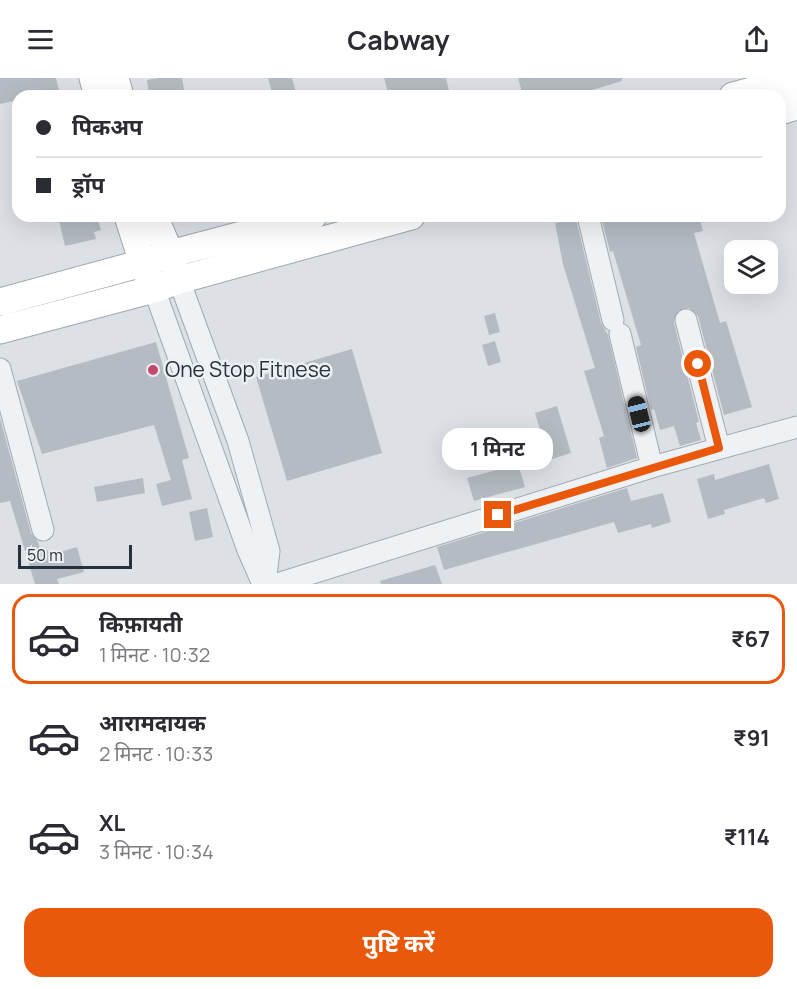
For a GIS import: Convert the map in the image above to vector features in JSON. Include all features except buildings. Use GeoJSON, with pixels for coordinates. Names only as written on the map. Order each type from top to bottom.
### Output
{"type":"FeatureCollection","features":[{"type":"Feature","properties":{"kind":"main road"},"geometry":{"type":"LineString","coordinates":[[756,90],[797,79]]}},
{"type":"Feature","properties":{"kind":"main road"},"geometry":{"type":"LineString","coordinates":[[130,222],[143,263],[166,285]]}},
{"type":"Feature","properties":{"kind":"main road"},"geometry":{"type":"LineString","coordinates":[[157,222],[170,254],[166,285]]}},
{"type":"Feature","properties":{"kind":"main road"},"geometry":{"type":"LineString","coordinates":[[0,302],[290,222]]}},
{"type":"Feature","properties":{"kind":"main road"},"geometry":{"type":"LineString","coordinates":[[0,330],[390,222]]}},
{"type":"Feature","properties":{"kind":"street"},"geometry":{"type":"LineString","coordinates":[[590,222],[652,467]]}},
{"type":"Feature","properties":{"kind":"street"},"geometry":{"type":"LineString","coordinates":[[166,285],[248,549],[264,584]]}},
{"type":"Feature","properties":{"kind":"street"},"geometry":{"type":"LineString","coordinates":[[166,285],[238,441],[268,551],[264,584]]}},
{"type":"Feature","properties":{"kind":"street"},"geometry":{"type":"LineString","coordinates":[[686,320],[719,448]]}},
{"type":"Feature","properties":{"kind":"street"},"geometry":{"type":"LineString","coordinates":[[0,369],[43,530]]}},
{"type":"Feature","properties":{"kind":"street"},"geometry":{"type":"LineString","coordinates":[[277,584],[652,467],[797,427]]}},
{"type":"Feature","properties":{"kind":"place","name":"One Stop Fitnese"},"geometry":{"type":"Point","coordinates":[153,370]}},
{"type":"Feature","properties":{"kind":"route"},"geometry":{"type":"LineString","coordinates":[[498,515],[719,448],[698,364]]}}]}
